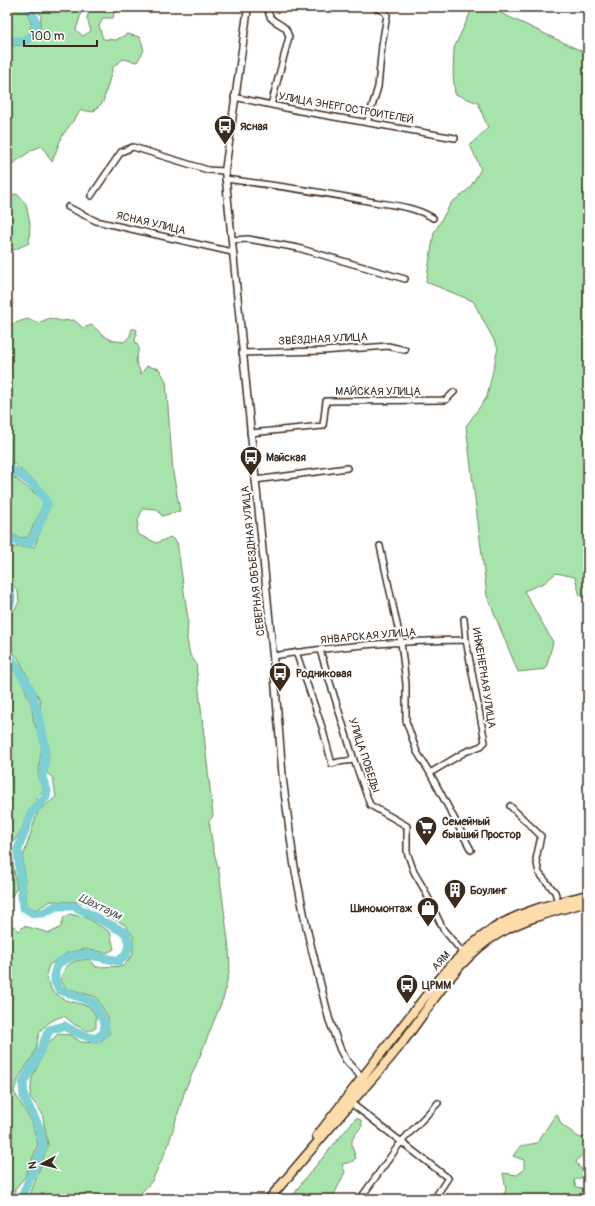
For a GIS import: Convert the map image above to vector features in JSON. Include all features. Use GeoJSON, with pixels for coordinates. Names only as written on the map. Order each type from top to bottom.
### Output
{"type":"FeatureCollection","features":[{"type":"Feature","properties":{"kind":"highway","name":"АЯМ"},"geometry":{"type":"LineString","coordinates":[[308,1153],[316,1138],[361,1077],[444,973],[463,953],[491,930],[508,920],[558,902],[588,895]]}},
{"type":"Feature","properties":{"kind":"highway","name":"АЯМ"},"geometry":{"type":"LineString","coordinates":[[268,1199],[402,1043],[450,978],[487,941],[510,928],[537,916],[588,902]]}},
{"type":"Feature","properties":{"kind":"street","name":"СЕВЕРНАЯ ОБЪЕЗДНАЯ УЛИЦА"},"geometry":{"type":"LineString","coordinates":[[248,7],[234,97],[225,179],[273,656],[283,781],[294,864],[306,930],[334,1036],[346,1060],[368,1084]]}},
{"type":"Feature","properties":{"kind":"street"},"geometry":{"type":"LineString","coordinates":[[268,7],[268,12],[271,19],[286,29],[289,36],[271,105]]}},
{"type":"Feature","properties":{"kind":"street"},"geometry":{"type":"LineString","coordinates":[[367,123],[378,87],[382,45],[387,15],[383,11],[374,7]]}},
{"type":"Feature","properties":{"kind":"street","name":"УЛИЦА ЭНЕРГОСТРОИТЕЛЕЙ"},"geometry":{"type":"LineString","coordinates":[[234,97],[367,123],[455,138]]}},
{"type":"Feature","properties":{"kind":"street"},"geometry":{"type":"LineString","coordinates":[[91,196],[121,152],[133,148],[208,170],[225,171]]}},
{"type":"Feature","properties":{"kind":"street"},"geometry":{"type":"LineString","coordinates":[[225,179],[314,191],[404,207],[423,212],[433,218]]}},
{"type":"Feature","properties":{"kind":"street","name":"ЯСНАЯ УЛИЦА"},"geometry":{"type":"LineString","coordinates":[[68,207],[96,221],[232,252]]}},
{"type":"Feature","properties":{"kind":"street"},"geometry":{"type":"LineString","coordinates":[[232,240],[248,239],[298,248],[405,279]]}},
{"type":"Feature","properties":{"kind":"street","name":"ЗВЁЗДНАЯ УЛИЦА"},"geometry":{"type":"LineString","coordinates":[[242,353],[323,351],[388,346],[405,350]]}},
{"type":"Feature","properties":{"kind":"street","name":"МАЙСКАЯ УЛИЦА"},"geometry":{"type":"LineString","coordinates":[[250,434],[324,426],[326,401],[446,400],[454,392]]}},
{"type":"Feature","properties":{"kind":"street"},"geometry":{"type":"LineString","coordinates":[[255,480],[347,468]]}},
{"type":"Feature","properties":{"kind":"street"},"geometry":{"type":"LineString","coordinates":[[380,546],[400,642],[406,684],[406,721],[417,752],[430,773],[471,850]]}},
{"type":"Feature","properties":{"kind":"street","name":"ИНЖЕНЕРНАЯ УЛИЦА"},"geometry":{"type":"LineString","coordinates":[[430,773],[465,752],[481,746],[485,742],[466,640],[464,619]]}},
{"type":"Feature","properties":{"kind":"street","name":"ЯНВАРСКАЯ УЛИЦА"},"geometry":{"type":"LineString","coordinates":[[273,656],[296,652],[400,642],[466,640]]}},
{"type":"Feature","properties":{"kind":"street","name":"УЛИЦА ПОБЕДЫ"},"geometry":{"type":"LineString","coordinates":[[320,650],[354,760],[370,805],[407,826],[408,852],[414,872],[424,889],[443,929],[463,953]]}},
{"type":"Feature","properties":{"kind":"street"},"geometry":{"type":"LineString","coordinates":[[296,652],[322,727],[332,764],[354,760]]}},
{"type":"Feature","properties":{"kind":"street"},"geometry":{"type":"LineString","coordinates":[[510,806],[541,836],[536,859],[539,873],[555,892],[558,902]]}},
{"type":"Feature","properties":{"kind":"street"},"geometry":{"type":"LineString","coordinates":[[351,1103],[448,1178],[434,1199]]}},
{"type":"Feature","properties":{"kind":"street"},"geometry":{"type":"LineString","coordinates":[[360,1199],[401,1142],[438,1103]]}},
{"type":"Feature","properties":{"kind":"green space"},"geometry":{"type":"Polygon","coordinates":[[[7,7],[24,7],[31,26],[31,30],[26,37],[7,39],[7,7]]]}},
{"type":"Feature","properties":{"kind":"green space"},"geometry":{"type":"Polygon","coordinates":[[[35,7],[83,7],[76,30],[83,36],[91,31],[87,18],[90,7],[115,7],[113,18],[103,18],[99,26],[103,39],[116,40],[127,34],[140,37],[144,50],[137,62],[123,59],[113,67],[103,102],[93,112],[81,110],[62,136],[52,162],[42,146],[32,150],[7,168],[7,46],[25,45],[39,36],[41,16],[35,7]]]}},
{"type":"Feature","properties":{"kind":"green space"},"geometry":{"type":"Polygon","coordinates":[[[473,7],[488,7],[588,54],[588,565],[586,570],[588,575],[588,599],[580,596],[575,577],[556,573],[544,583],[524,591],[553,642],[546,669],[518,672],[487,596],[466,426],[487,397],[498,348],[473,301],[426,282],[434,233],[451,203],[469,189],[481,169],[470,145],[488,128],[478,103],[455,94],[453,74],[454,48],[473,7]]]}},
{"type":"Feature","properties":{"kind":"green space"},"geometry":{"type":"Polygon","coordinates":[[[17,194],[26,204],[30,224],[29,243],[14,250],[7,251],[7,195],[17,194]]]}},
{"type":"Feature","properties":{"kind":"green space"},"geometry":{"type":"Polygon","coordinates":[[[50,318],[61,321],[74,320],[83,328],[92,325],[106,337],[124,342],[130,336],[132,328],[137,330],[135,341],[139,348],[136,361],[141,374],[147,366],[159,369],[166,381],[173,472],[180,511],[162,516],[157,509],[143,508],[138,520],[137,534],[157,543],[170,537],[177,542],[188,619],[187,639],[190,655],[196,663],[213,816],[209,821],[213,848],[219,871],[229,948],[230,967],[224,996],[185,1090],[168,1146],[152,1181],[140,1194],[138,1199],[30,1199],[31,1192],[48,1145],[42,1113],[30,1097],[32,1078],[48,1043],[58,1034],[70,1035],[81,1042],[99,1043],[109,1034],[108,1017],[96,997],[66,988],[60,980],[65,969],[70,963],[90,959],[96,967],[124,966],[133,954],[133,936],[125,925],[82,902],[51,901],[36,910],[27,905],[23,857],[38,811],[56,797],[53,778],[47,773],[49,753],[41,717],[40,700],[18,658],[7,645],[7,621],[19,602],[18,592],[7,577],[7,542],[14,547],[34,547],[51,504],[41,487],[14,464],[7,461],[7,326],[27,319],[38,323],[50,318]]]}},
{"type":"Feature","properties":{"kind":"green space"},"geometry":{"type":"Polygon","coordinates":[[[7,472],[41,498],[43,505],[28,537],[21,538],[7,533],[7,472]]]}},
{"type":"Feature","properties":{"kind":"green space"},"geometry":{"type":"Polygon","coordinates":[[[7,661],[21,679],[31,704],[34,722],[42,743],[38,776],[43,790],[28,812],[20,833],[10,847],[17,888],[11,897],[7,899],[7,661]]]}},
{"type":"Feature","properties":{"kind":"green space"},"geometry":{"type":"Polygon","coordinates":[[[70,914],[87,918],[110,932],[114,949],[107,953],[84,949],[67,953],[49,965],[46,975],[52,991],[65,1000],[89,1006],[96,1016],[96,1028],[88,1031],[75,1025],[64,1016],[51,1021],[41,1030],[35,1051],[20,1076],[14,1092],[32,1122],[38,1145],[25,1177],[15,1189],[15,1199],[7,1199],[7,925],[8,930],[14,926],[19,931],[24,926],[50,933],[61,927],[64,917],[70,914]]]}},
{"type":"Feature","properties":{"kind":"green space"},"geometry":{"type":"Polygon","coordinates":[[[557,1114],[561,1124],[580,1138],[588,1136],[588,1148],[576,1162],[586,1176],[574,1180],[576,1187],[588,1189],[588,1199],[501,1199],[506,1190],[503,1173],[517,1175],[524,1170],[524,1160],[513,1156],[520,1146],[537,1143],[557,1114]]]}},
{"type":"Feature","properties":{"kind":"green space"},"geometry":{"type":"Polygon","coordinates":[[[356,1118],[361,1120],[362,1126],[352,1140],[352,1147],[356,1158],[352,1162],[342,1164],[345,1172],[332,1199],[291,1199],[303,1181],[356,1118]]]}},
{"type":"Feature","properties":{"kind":"waterway","name":"Шахтаум"},"geometry":{"type":"LineString","coordinates":[[7,41],[23,41],[30,37],[35,31],[36,23],[30,7]]}},
{"type":"Feature","properties":{"kind":"waterway","name":"Шахтаум"},"geometry":{"type":"LineString","coordinates":[[7,467],[36,487],[47,504],[36,532],[29,543],[18,542],[7,537]]}},
{"type":"Feature","properties":{"kind":"waterway","name":"Шахтаум"},"geometry":{"type":"LineString","coordinates":[[7,586],[11,598],[7,610]]}},
{"type":"Feature","properties":{"kind":"waterway","name":"Шахтаум"},"geometry":{"type":"LineString","coordinates":[[7,652],[31,690],[45,745],[45,762],[42,778],[47,790],[46,797],[32,812],[18,849],[23,907],[33,913],[43,913],[56,906],[74,906],[126,933],[129,945],[126,955],[119,961],[86,954],[72,956],[58,963],[55,971],[55,982],[60,990],[93,1002],[105,1023],[104,1033],[95,1039],[77,1033],[64,1026],[49,1030],[40,1052],[23,1083],[24,1097],[40,1129],[43,1147],[24,1192],[24,1199]]}},
{"type":"Feature","properties":{"kind":"place","name":"Ясная"},"geometry":{"type":"Point","coordinates":[225,146]}},
{"type":"Feature","properties":{"kind":"place","name":"Майская"},"geometry":{"type":"Point","coordinates":[251,476]}},
{"type":"Feature","properties":{"kind":"place","name":"Родниковая"},"geometry":{"type":"Point","coordinates":[280,692]}},
{"type":"Feature","properties":{"kind":"place","name":"Семейный бывший Простор"},"geometry":{"type":"Point","coordinates":[426,846]}},
{"type":"Feature","properties":{"kind":"place","name":"Боулинг"},"geometry":{"type":"Point","coordinates":[455,910]}},
{"type":"Feature","properties":{"kind":"place","name":"Шиномонтаж"},"geometry":{"type":"Point","coordinates":[428,928]}},
{"type":"Feature","properties":{"kind":"place","name":"ЦРММ"},"geometry":{"type":"Point","coordinates":[407,1004]}}]}
